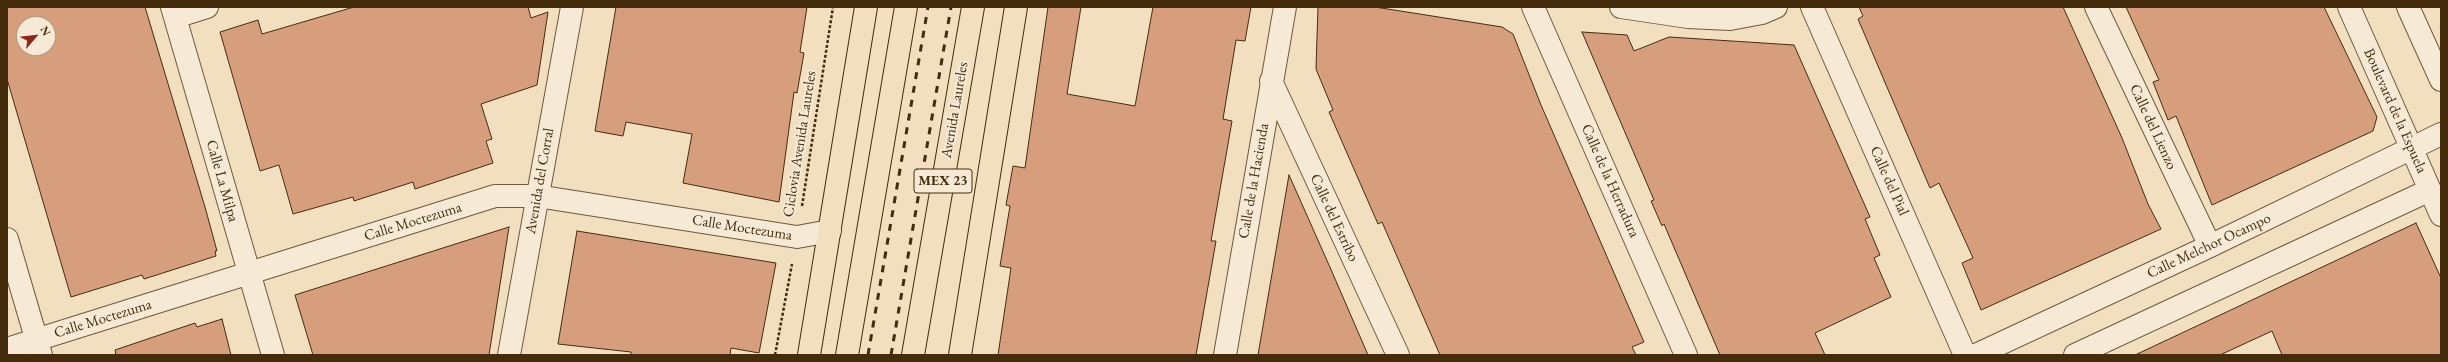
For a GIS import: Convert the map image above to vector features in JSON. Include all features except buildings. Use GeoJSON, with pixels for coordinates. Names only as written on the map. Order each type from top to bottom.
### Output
{"type":"FeatureCollection","features":[{"type":"Feature","properties":{"kind":"main road"},"geometry":{"type":"LineString","coordinates":[[809,355],[866,7]]}},
{"type":"Feature","properties":{"kind":"main road"},"geometry":{"type":"LineString","coordinates":[[847,355],[906,7]]}},
{"type":"Feature","properties":{"kind":"main road","name":"Avenida Laureles"},"geometry":{"type":"LineString","coordinates":[[913,355],[973,7]]}},
{"type":"Feature","properties":{"kind":"main road"},"geometry":{"type":"LineString","coordinates":[[960,355],[1016,7]]}},
{"type":"Feature","properties":{"kind":"street"},"geometry":{"type":"LineString","coordinates":[[173,12],[207,7]]}},
{"type":"Feature","properties":{"kind":"street","name":"Avenida del Corral"},"geometry":{"type":"LineString","coordinates":[[510,355],[537,196],[572,7]]}},
{"type":"Feature","properties":{"kind":"street","name":"Calle de la Hacienda"},"geometry":{"type":"LineString","coordinates":[[1225,355],[1271,81],[1286,7]]}},
{"type":"Feature","properties":{"kind":"street","name":"Calle de la Herradura"},"geometry":{"type":"LineString","coordinates":[[1533,7],[1686,355]]}},
{"type":"Feature","properties":{"kind":"street"},"geometry":{"type":"LineString","coordinates":[[1621,7],[1688,17],[1730,19],[1762,13],[1776,7]]}},
{"type":"Feature","properties":{"kind":"street","name":"Calle del Pial"},"geometry":{"type":"LineString","coordinates":[[1812,7],[1965,355]]}},
{"type":"Feature","properties":{"kind":"street","name":"Calle del Lienzo"},"geometry":{"type":"LineString","coordinates":[[2096,7],[2210,246]]}},
{"type":"Feature","properties":{"kind":"street","name":"Boulevard de la Espuela"},"geometry":{"type":"LineString","coordinates":[[2349,7],[2441,215]]}},
{"type":"Feature","properties":{"kind":"street"},"geometry":{"type":"LineString","coordinates":[[2408,7],[2441,80]]}},
{"type":"Feature","properties":{"kind":"street","name":"Calle La Milpa"},"geometry":{"type":"LineString","coordinates":[[173,12],[273,355]]}},
{"type":"Feature","properties":{"kind":"street","name":"Calle del Estribo"},"geometry":{"type":"LineString","coordinates":[[1271,81],[1398,355]]}},
{"type":"Feature","properties":{"kind":"street","name":"Calle Melchor Ocampo"},"geometry":{"type":"LineString","coordinates":[[1976,355],[2210,246],[2413,149],[2441,134]]}},
{"type":"Feature","properties":{"kind":"street"},"geometry":{"type":"LineString","coordinates":[[2075,355],[2430,190]]}},
{"type":"Feature","properties":{"kind":"street","name":"Calle Moctezuma"},"geometry":{"type":"LineString","coordinates":[[7,349],[39,347],[249,274],[495,196],[537,196],[797,237],[830,231]]}},
{"type":"Feature","properties":{"kind":"street"},"geometry":{"type":"LineString","coordinates":[[7,239],[39,347]]}},
{"type":"Feature","properties":{"kind":"path","name":"Ciclovia Avenida Laureles"},"geometry":{"type":"LineString","coordinates":[[775,355],[797,237],[833,7]]}},
{"type":"Feature","properties":{"kind":"railway"},"geometry":{"type":"LineString","coordinates":[[868,355],[928,7]]}},
{"type":"Feature","properties":{"kind":"railway"},"geometry":{"type":"LineString","coordinates":[[891,355],[951,7]]}}]}
